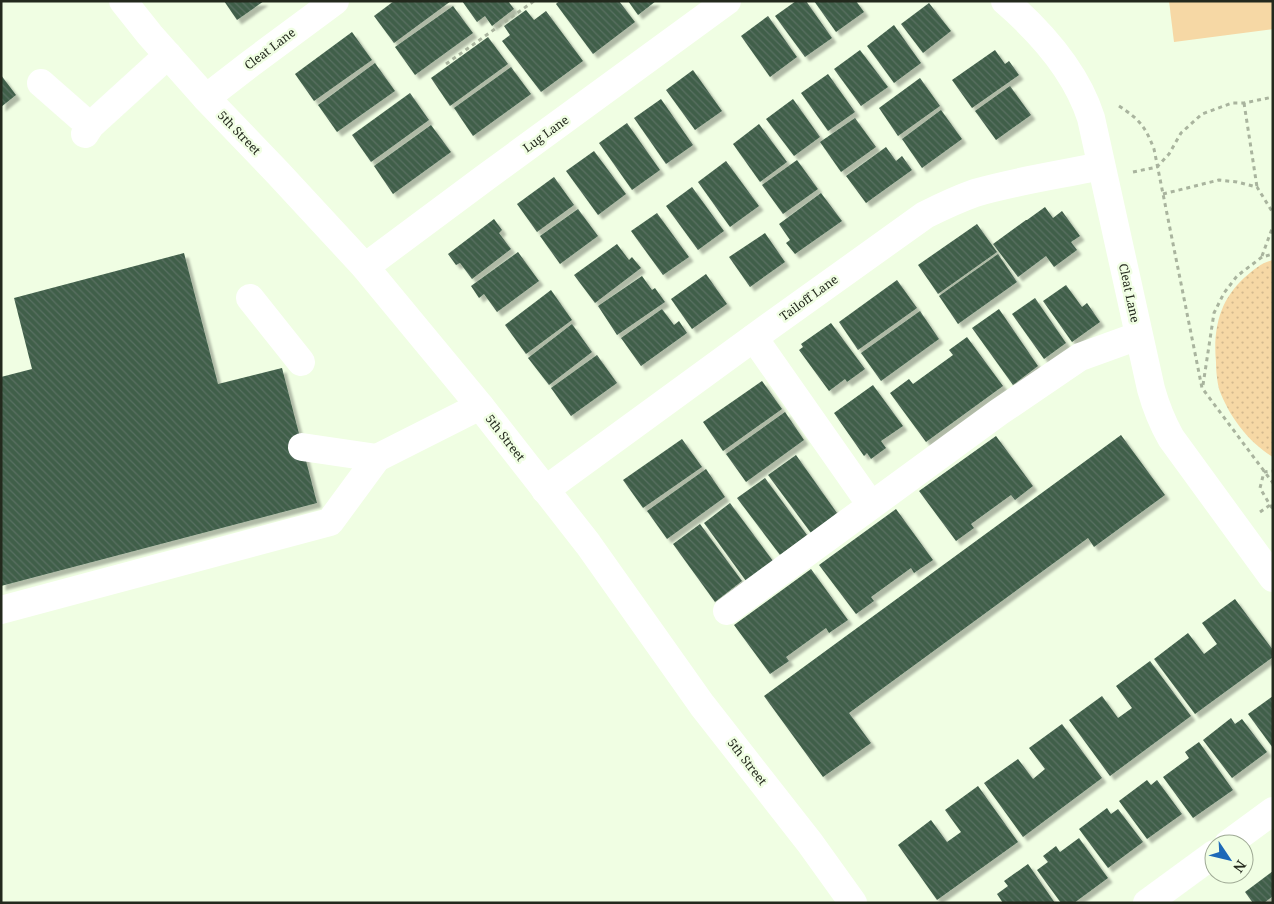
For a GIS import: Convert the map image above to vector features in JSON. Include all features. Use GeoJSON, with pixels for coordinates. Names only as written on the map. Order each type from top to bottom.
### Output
{"type":"FeatureCollection","features":[{"type":"Feature","properties":{"kind":"street","name":"5th Street"},"geometry":{"type":"LineString","coordinates":[[123,1],[150,35],[206,98],[365,267],[480,406],[588,544],[702,704],[810,843],[853,903]]}},
{"type":"Feature","properties":{"kind":"street","name":"Lug Lane"},"geometry":{"type":"LineString","coordinates":[[365,267],[727,1]]}},
{"type":"Feature","properties":{"kind":"street","name":"Cleat Lane"},"geometry":{"type":"LineString","coordinates":[[1005,1],[1038,32],[1053,50],[1067,68],[1087,104],[1138,336],[1156,407],[1163,423],[1171,438],[1273,578]]}},
{"type":"Feature","properties":{"kind":"street","name":"Cleat Lane"},"geometry":{"type":"LineString","coordinates":[[206,98],[318,6]]}},
{"type":"Feature","properties":{"kind":"street"},"geometry":{"type":"LineString","coordinates":[[41,83],[87,130],[168,55]]}},
{"type":"Feature","properties":{"kind":"street","name":"Tailoff Lane"},"geometry":{"type":"LineString","coordinates":[[546,490],[925,215],[973,194],[994,188],[1101,166]]}},
{"type":"Feature","properties":{"kind":"street"},"geometry":{"type":"LineString","coordinates":[[250,298],[301,362]]}},
{"type":"Feature","properties":{"kind":"street"},"geometry":{"type":"LineString","coordinates":[[727,611],[999,412],[1080,357],[1138,336]]}},
{"type":"Feature","properties":{"kind":"street"},"geometry":{"type":"LineString","coordinates":[[754,338],[871,505]]}},
{"type":"Feature","properties":{"kind":"street"},"geometry":{"type":"LineString","coordinates":[[1,610],[330,522],[377,458],[480,406]]}},
{"type":"Feature","properties":{"kind":"street"},"geometry":{"type":"LineString","coordinates":[[302,447],[377,458]]}},
{"type":"Feature","properties":{"kind":"street"},"geometry":{"type":"LineString","coordinates":[[1242,834],[1273,811]]}},
{"type":"Feature","properties":{"kind":"street"},"geometry":{"type":"LineString","coordinates":[[1148,903],[1204,861]]}},
{"type":"Feature","properties":{"kind":"path"},"geometry":{"type":"LineString","coordinates":[[446,64],[534,1]]}},
{"type":"Feature","properties":{"kind":"path"},"geometry":{"type":"LineString","coordinates":[[1080,91],[1116,105],[1134,116],[1148,132],[1154,150],[1202,388],[1273,483]]}},
{"type":"Feature","properties":{"kind":"path"},"geometry":{"type":"LineString","coordinates":[[1130,173],[1157,167],[1169,154],[1181,133],[1202,114],[1232,104],[1273,98]]}},
{"type":"Feature","properties":{"kind":"path"},"geometry":{"type":"LineString","coordinates":[[1244,103],[1257,187],[1273,213]]}},
{"type":"Feature","properties":{"kind":"path"},"geometry":{"type":"LineString","coordinates":[[1163,194],[1219,180],[1257,187]]}},
{"type":"Feature","properties":{"kind":"path"},"geometry":{"type":"LineString","coordinates":[[1262,257],[1273,226]]}},
{"type":"Feature","properties":{"kind":"path"},"geometry":{"type":"LineString","coordinates":[[1202,388],[1214,313],[1224,293],[1236,276],[1262,257],[1273,254]]}},
{"type":"Feature","properties":{"kind":"path"},"geometry":{"type":"LineString","coordinates":[[1264,472],[1273,471]]}},
{"type":"Feature","properties":{"kind":"path"},"geometry":{"type":"LineString","coordinates":[[1264,472],[1260,488],[1273,509]]}},
{"type":"Feature","properties":{"kind":"path"},"geometry":{"type":"LineString","coordinates":[[1255,516],[1270,505]]}},
{"type":"Feature","properties":{"kind":"shaded area"},"geometry":{"type":"Polygon","coordinates":[[[1169,1],[1272,1],[1273,29],[1174,42],[1169,1]]]}},
{"type":"Feature","properties":{"kind":"shaded area"},"geometry":{"type":"Polygon","coordinates":[[[1273,260],[1273,457],[1255,444],[1240,428],[1228,409],[1218,386],[1215,350],[1217,327],[1223,306],[1229,296],[1235,287],[1250,273],[1261,265],[1273,260]]]}},
{"type":"Feature","properties":{"kind":"building"},"geometry":{"type":"Polygon","coordinates":[[[224,1],[264,1],[237,20],[224,1]]]}},
{"type":"Feature","properties":{"kind":"building"},"geometry":{"type":"Polygon","coordinates":[[[394,1],[451,1],[394,43],[374,16],[394,1]]]}},
{"type":"Feature","properties":{"kind":"building"},"geometry":{"type":"Polygon","coordinates":[[[462,1],[508,1],[514,9],[492,26],[485,16],[477,22],[462,1]]]}},
{"type":"Feature","properties":{"kind":"building"},"geometry":{"type":"Polygon","coordinates":[[[559,1],[619,1],[635,22],[593,54],[556,4],[559,1]]]}},
{"type":"Feature","properties":{"kind":"building"},"geometry":{"type":"Polygon","coordinates":[[[628,1],[656,1],[638,15],[628,1]]]}},
{"type":"Feature","properties":{"kind":"building"},"geometry":{"type":"Polygon","coordinates":[[[796,1],[806,1],[832,38],[805,57],[775,16],[796,1]]]}},
{"type":"Feature","properties":{"kind":"building"},"geometry":{"type":"Polygon","coordinates":[[[814,1],[856,1],[864,12],[836,32],[814,1]]]}},
{"type":"Feature","properties":{"kind":"building"},"geometry":{"type":"Polygon","coordinates":[[[929,3],[951,31],[923,53],[901,24],[929,3]]]}},
{"type":"Feature","properties":{"kind":"building"},"geometry":{"type":"Polygon","coordinates":[[[453,6],[473,33],[415,75],[395,47],[453,6]]]}},
{"type":"Feature","properties":{"kind":"building"},"geometry":{"type":"Polygon","coordinates":[[[526,10],[534,20],[546,11],[583,61],[541,92],[502,41],[510,35],[504,26],[526,10]]]}},
{"type":"Feature","properties":{"kind":"building"},"geometry":{"type":"Polygon","coordinates":[[[768,16],[797,57],[770,77],[741,36],[768,16]]]}},
{"type":"Feature","properties":{"kind":"building"},"geometry":{"type":"Polygon","coordinates":[[[894,25],[921,63],[894,83],[867,46],[894,25]]]}},
{"type":"Feature","properties":{"kind":"building"},"geometry":{"type":"Polygon","coordinates":[[[352,32],[372,60],[314,101],[295,74],[352,32]]]}},
{"type":"Feature","properties":{"kind":"building"},"geometry":{"type":"Polygon","coordinates":[[[488,37],[508,64],[450,106],[431,78],[488,37]]]}},
{"type":"Feature","properties":{"kind":"building"},"geometry":{"type":"Polygon","coordinates":[[[860,50],[888,87],[861,106],[834,69],[860,50]]]}},
{"type":"Feature","properties":{"kind":"building"},"geometry":{"type":"Polygon","coordinates":[[[995,50],[1005,64],[1009,61],[1019,75],[972,108],[952,80],[995,50]]]}},
{"type":"Feature","properties":{"kind":"building"},"geometry":{"type":"Polygon","coordinates":[[[375,63],[395,91],[337,132],[318,105],[375,63]]]}},
{"type":"Feature","properties":{"kind":"building"},"geometry":{"type":"Polygon","coordinates":[[[511,67],[531,94],[473,136],[454,108],[511,67]]]}},
{"type":"Feature","properties":{"kind":"building"},"geometry":{"type":"Polygon","coordinates":[[[693,70],[722,111],[695,130],[666,90],[693,70]]]}},
{"type":"Feature","properties":{"kind":"building"},"geometry":{"type":"Polygon","coordinates":[[[828,74],[855,112],[828,131],[801,93],[828,74]]]}},
{"type":"Feature","properties":{"kind":"building"},"geometry":{"type":"Polygon","coordinates":[[[1,75],[16,95],[1,107],[1,75]]]}},
{"type":"Feature","properties":{"kind":"building"},"geometry":{"type":"Polygon","coordinates":[[[920,78],[940,106],[898,136],[879,108],[920,78]]]}},
{"type":"Feature","properties":{"kind":"building"},"geometry":{"type":"Polygon","coordinates":[[[1010,86],[1031,115],[996,140],[975,111],[1010,86]]]}},
{"type":"Feature","properties":{"kind":"building"},"geometry":{"type":"Polygon","coordinates":[[[410,93],[429,120],[371,162],[352,135],[410,93]]]}},
{"type":"Feature","properties":{"kind":"building"},"geometry":{"type":"Polygon","coordinates":[[[661,99],[693,145],[666,164],[634,118],[661,99]]]}},
{"type":"Feature","properties":{"kind":"building"},"geometry":{"type":"Polygon","coordinates":[[[793,99],[820,137],[794,156],[766,119],[793,99]]]}},
{"type":"Feature","properties":{"kind":"building"},"geometry":{"type":"Polygon","coordinates":[[[941,110],[962,139],[922,168],[902,139],[941,110]]]}},
{"type":"Feature","properties":{"kind":"building"},"geometry":{"type":"Polygon","coordinates":[[[855,118],[876,147],[841,172],[820,142],[855,118]]]}},
{"type":"Feature","properties":{"kind":"building"},"geometry":{"type":"Polygon","coordinates":[[[627,123],[660,170],[632,190],[599,143],[627,123]]]}},
{"type":"Feature","properties":{"kind":"building"},"geometry":{"type":"Polygon","coordinates":[[[759,124],[787,162],[760,182],[733,144],[759,124]]]}},
{"type":"Feature","properties":{"kind":"building"},"geometry":{"type":"Polygon","coordinates":[[[431,125],[451,152],[393,194],[374,166],[431,125]]]}},
{"type":"Feature","properties":{"kind":"building"},"geometry":{"type":"Polygon","coordinates":[[[886,147],[896,161],[902,156],[912,170],[866,203],[846,176],[886,147]]]}},
{"type":"Feature","properties":{"kind":"building"},"geometry":{"type":"Polygon","coordinates":[[[594,151],[626,194],[598,215],[566,171],[594,151]]]}},
{"type":"Feature","properties":{"kind":"building"},"geometry":{"type":"Polygon","coordinates":[[[797,160],[818,189],[783,214],[762,185],[797,160]]]}},
{"type":"Feature","properties":{"kind":"building"},"geometry":{"type":"Polygon","coordinates":[[[726,161],[759,206],[730,227],[698,182],[726,161]]]}},
{"type":"Feature","properties":{"kind":"building"},"geometry":{"type":"Polygon","coordinates":[[[554,177],[574,205],[537,232],[517,204],[554,177]]]}},
{"type":"Feature","properties":{"kind":"building"},"geometry":{"type":"Polygon","coordinates":[[[692,187],[724,231],[698,250],[666,206],[692,187]]]}},
{"type":"Feature","properties":{"kind":"building"},"geometry":{"type":"Polygon","coordinates":[[[821,193],[842,221],[795,254],[786,243],[790,240],[779,224],[821,193]]]}},
{"type":"Feature","properties":{"kind":"building"},"geometry":{"type":"Polygon","coordinates":[[[1045,207],[1053,218],[1062,211],[1080,236],[1071,242],[1077,250],[1054,267],[1046,256],[1018,277],[993,244],[1045,207]]]}},
{"type":"Feature","properties":{"kind":"building"},"geometry":{"type":"Polygon","coordinates":[[[578,209],[598,236],[560,264],[540,236],[578,209]]]}},
{"type":"Feature","properties":{"kind":"building"},"geometry":{"type":"Polygon","coordinates":[[[657,213],[689,257],[663,275],[631,231],[657,213]]]}},
{"type":"Feature","properties":{"kind":"building"},"geometry":{"type":"Polygon","coordinates":[[[494,219],[502,230],[499,233],[511,249],[472,279],[460,263],[456,265],[448,254],[494,219]]]}},
{"type":"Feature","properties":{"kind":"building"},"geometry":{"type":"Polygon","coordinates":[[[977,224],[997,252],[938,294],[918,265],[977,224]]]}},
{"type":"Feature","properties":{"kind":"building"},"geometry":{"type":"Polygon","coordinates":[[[765,233],[785,262],[750,287],[729,257],[765,233]]]}},
{"type":"Feature","properties":{"kind":"building"},"geometry":{"type":"Polygon","coordinates":[[[617,244],[629,260],[632,257],[641,268],[595,303],[574,275],[617,244]]]}},
{"type":"Feature","properties":{"kind":"building"},"geometry":{"type":"Polygon","coordinates":[[[518,252],[539,281],[497,312],[484,294],[479,298],[471,286],[518,252]]]}},
{"type":"Feature","properties":{"kind":"building"},"geometry":{"type":"Polygon","coordinates":[[[184,253],[218,384],[282,368],[317,503],[1,586],[1,377],[32,369],[14,298],[184,253]]]}},
{"type":"Feature","properties":{"kind":"building"},"geometry":{"type":"Polygon","coordinates":[[[998,254],[1017,282],[958,324],[939,296],[998,254]]]}},
{"type":"Feature","properties":{"kind":"building"},"geometry":{"type":"Polygon","coordinates":[[[706,274],[727,304],[692,329],[671,299],[706,274]]]}},
{"type":"Feature","properties":{"kind":"building"},"geometry":{"type":"Polygon","coordinates":[[[642,276],[652,290],[655,288],[665,302],[617,335],[598,306],[642,276]]]}},
{"type":"Feature","properties":{"kind":"building"},"geometry":{"type":"Polygon","coordinates":[[[897,280],[917,308],[858,350],[839,322],[897,280]]]}},
{"type":"Feature","properties":{"kind":"building"},"geometry":{"type":"Polygon","coordinates":[[[1066,285],[1082,307],[1087,303],[1100,322],[1072,342],[1043,301],[1066,285]]]}},
{"type":"Feature","properties":{"kind":"building"},"geometry":{"type":"Polygon","coordinates":[[[551,290],[572,320],[526,354],[505,325],[551,290]]]}},
{"type":"Feature","properties":{"kind":"building"},"geometry":{"type":"Polygon","coordinates":[[[1035,298],[1066,343],[1044,359],[1012,314],[1035,298]]]}},
{"type":"Feature","properties":{"kind":"building"},"geometry":{"type":"Polygon","coordinates":[[[662,309],[674,325],[679,321],[687,333],[641,366],[621,338],[662,309]]]}},
{"type":"Feature","properties":{"kind":"building"},"geometry":{"type":"Polygon","coordinates":[[[999,309],[1038,366],[1013,385],[972,328],[999,309]]]}},
{"type":"Feature","properties":{"kind":"building"},"geometry":{"type":"Polygon","coordinates":[[[920,311],[939,339],[881,381],[861,353],[920,311]]]}},
{"type":"Feature","properties":{"kind":"building"},"geometry":{"type":"Polygon","coordinates":[[[831,323],[865,369],[847,382],[845,379],[829,391],[799,350],[803,347],[801,344],[831,323]]]}},
{"type":"Feature","properties":{"kind":"building"},"geometry":{"type":"Polygon","coordinates":[[[572,324],[592,352],[549,385],[528,358],[572,324]]]}},
{"type":"Feature","properties":{"kind":"building"},"geometry":{"type":"Polygon","coordinates":[[[967,337],[1003,386],[926,442],[890,393],[909,379],[913,384],[953,355],[949,350],[967,337]]]}},
{"type":"Feature","properties":{"kind":"building"},"geometry":{"type":"Polygon","coordinates":[[[597,355],[617,383],[571,416],[551,388],[597,355]]]}},
{"type":"Feature","properties":{"kind":"building"},"geometry":{"type":"Polygon","coordinates":[[[762,381],[782,409],[723,451],[703,422],[762,381]]]}},
{"type":"Feature","properties":{"kind":"building"},"geometry":{"type":"Polygon","coordinates":[[[873,385],[903,426],[881,441],[886,448],[871,459],[867,453],[864,456],[834,413],[873,385]]]}},
{"type":"Feature","properties":{"kind":"building"},"geometry":{"type":"Polygon","coordinates":[[[785,412],[804,440],[746,482],[726,454],[785,412]]]}},
{"type":"Feature","properties":{"kind":"building"},"geometry":{"type":"Polygon","coordinates":[[[1121,435],[1165,495],[1094,547],[1088,538],[849,713],[871,743],[823,777],[764,696],[1121,435]]]}},
{"type":"Feature","properties":{"kind":"building"},"geometry":{"type":"Polygon","coordinates":[[[996,436],[1033,486],[1015,500],[1011,495],[971,524],[974,528],[956,541],[919,491],[996,436]]]}},
{"type":"Feature","properties":{"kind":"building"},"geometry":{"type":"Polygon","coordinates":[[[682,439],[702,467],[643,508],[623,480],[682,439]]]}},
{"type":"Feature","properties":{"kind":"building"},"geometry":{"type":"Polygon","coordinates":[[[796,455],[837,513],[811,533],[768,475],[796,455]]]}},
{"type":"Feature","properties":{"kind":"building"},"geometry":{"type":"Polygon","coordinates":[[[706,469],[725,497],[667,539],[647,511],[706,469]]]}},
{"type":"Feature","properties":{"kind":"building"},"geometry":{"type":"Polygon","coordinates":[[[765,478],[807,535],[780,555],[737,498],[765,478]]]}},
{"type":"Feature","properties":{"kind":"building"},"geometry":{"type":"Polygon","coordinates":[[[730,503],[773,561],[746,581],[704,523],[730,503]]]}},
{"type":"Feature","properties":{"kind":"building"},"geometry":{"type":"Polygon","coordinates":[[[896,509],[933,560],[914,573],[911,568],[871,597],[874,601],[856,614],[819,565],[896,509]]]}},
{"type":"Feature","properties":{"kind":"building"},"geometry":{"type":"Polygon","coordinates":[[[700,524],[742,581],[715,602],[673,544],[700,524]]]}},
{"type":"Feature","properties":{"kind":"building"},"geometry":{"type":"Polygon","coordinates":[[[811,569],[848,620],[829,633],[826,628],[786,657],[789,661],[770,674],[734,625],[811,569]]]}},
{"type":"Feature","properties":{"kind":"building"},"geometry":{"type":"Polygon","coordinates":[[[1235,599],[1273,650],[1273,657],[1195,714],[1154,659],[1188,633],[1204,654],[1217,644],[1202,623],[1235,599]]]}},
{"type":"Feature","properties":{"kind":"building"},"geometry":{"type":"Polygon","coordinates":[[[1150,661],[1191,716],[1110,776],[1069,720],[1102,696],[1118,718],[1132,708],[1116,686],[1150,661]]]}},
{"type":"Feature","properties":{"kind":"building"},"geometry":{"type":"Polygon","coordinates":[[[1273,696],[1273,748],[1248,714],[1273,696]]]}},
{"type":"Feature","properties":{"kind":"building"},"geometry":{"type":"Polygon","coordinates":[[[1231,718],[1235,724],[1242,719],[1267,752],[1232,778],[1203,740],[1231,718]]]}},
{"type":"Feature","properties":{"kind":"building"},"geometry":{"type":"Polygon","coordinates":[[[1062,724],[1102,778],[1023,837],[984,783],[1018,759],[1033,779],[1045,769],[1029,748],[1062,724]]]}},
{"type":"Feature","properties":{"kind":"building"},"geometry":{"type":"Polygon","coordinates":[[[1199,742],[1233,790],[1193,818],[1163,777],[1189,758],[1185,752],[1199,742]]]}},
{"type":"Feature","properties":{"kind":"building"},"geometry":{"type":"Polygon","coordinates":[[[1147,780],[1151,785],[1157,780],[1182,814],[1147,839],[1119,801],[1147,780]]]}},
{"type":"Feature","properties":{"kind":"building"},"geometry":{"type":"Polygon","coordinates":[[[978,786],[1018,842],[937,900],[898,845],[931,820],[947,842],[961,832],[945,810],[978,786]]]}},
{"type":"Feature","properties":{"kind":"building"},"geometry":{"type":"Polygon","coordinates":[[[1107,808],[1111,814],[1118,809],[1143,842],[1108,868],[1079,829],[1107,808]]]}},
{"type":"Feature","properties":{"kind":"building"},"geometry":{"type":"Polygon","coordinates":[[[1079,838],[1108,878],[1074,903],[1061,903],[1037,870],[1048,862],[1043,856],[1056,846],[1060,852],[1079,838]]]}},
{"type":"Feature","properties":{"kind":"building"},"geometry":{"type":"Polygon","coordinates":[[[1028,864],[1055,903],[1003,903],[997,894],[1008,886],[1004,881],[1028,864]]]}},
{"type":"Feature","properties":{"kind":"building"},"geometry":{"type":"Polygon","coordinates":[[[1273,871],[1273,896],[1264,903],[1253,903],[1245,892],[1273,871]]]}}]}
